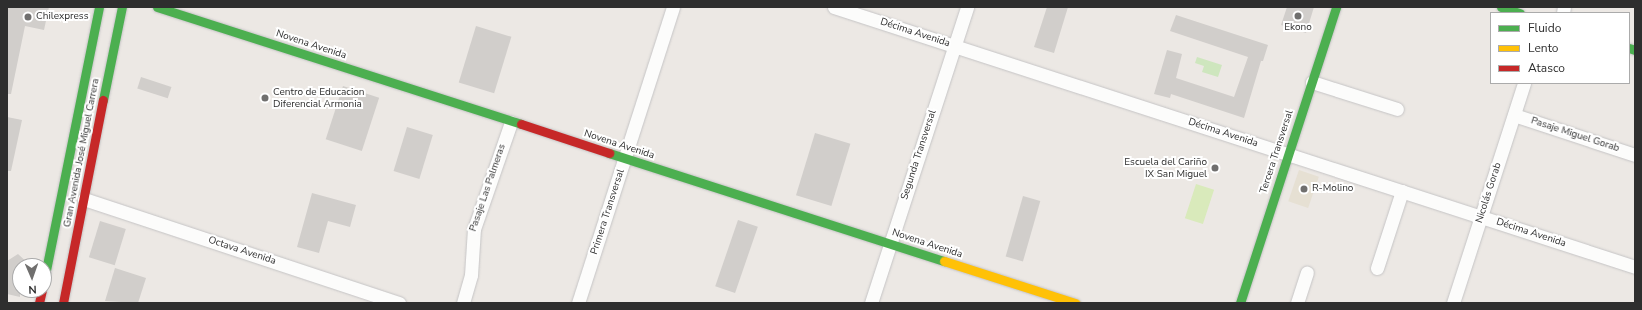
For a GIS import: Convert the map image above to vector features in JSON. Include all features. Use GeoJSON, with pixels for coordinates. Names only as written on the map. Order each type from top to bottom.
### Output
{"type":"FeatureCollection","features":[{"type":"Feature","properties":{"kind":"street","name":"Gran Avenida José Miguel Carrera"},"geometry":{"type":"LineString","coordinates":[[48,258],[99,7]]}},
{"type":"Feature","properties":{"kind":"street","name":"Gran Avenida José Miguel Carrera"},"geometry":{"type":"LineString","coordinates":[[63,303],[122,7]]}},
{"type":"Feature","properties":{"kind":"street","name":"Novena Avenida"},"geometry":{"type":"LineString","coordinates":[[157,7],[1075,303]]}},
{"type":"Feature","properties":{"kind":"street","name":"Primera Transversal"},"geometry":{"type":"LineString","coordinates":[[578,303],[673,7]]}},
{"type":"Feature","properties":{"kind":"street","name":"Décima Avenida"},"geometry":{"type":"LineString","coordinates":[[834,7],[1635,267]]}},
{"type":"Feature","properties":{"kind":"street","name":"Segunda Transversal"},"geometry":{"type":"LineString","coordinates":[[871,303],[967,7]]}},
{"type":"Feature","properties":{"kind":"street","name":"Tercera Transversal"},"geometry":{"type":"LineString","coordinates":[[1240,303],[1336,7]]}},
{"type":"Feature","properties":{"kind":"street"},"geometry":{"type":"LineString","coordinates":[[1501,7],[1517,12]]}},
{"type":"Feature","properties":{"kind":"street"},"geometry":{"type":"LineString","coordinates":[[1312,82],[1397,109]]}},
{"type":"Feature","properties":{"kind":"street","name":"Nicolás Gorab"},"geometry":{"type":"LineString","coordinates":[[1457,302],[1481,217],[1524,84]]}},
{"type":"Feature","properties":{"kind":"street","name":"Pasaje Miguel Gorab"},"geometry":{"type":"LineString","coordinates":[[1514,115],[1635,155]]}},
{"type":"Feature","properties":{"kind":"street","name":"Pasaje Las Palmeras"},"geometry":{"type":"LineString","coordinates":[[463,303],[472,275],[474,229],[511,122]]}},
{"type":"Feature","properties":{"kind":"street"},"geometry":{"type":"LineString","coordinates":[[1377,268],[1402,191]]}},
{"type":"Feature","properties":{"kind":"street","name":"Octava Avenida"},"geometry":{"type":"LineString","coordinates":[[84,198],[399,303]]}},
{"type":"Feature","properties":{"kind":"street"},"geometry":{"type":"LineString","coordinates":[[1297,303],[1307,273]]}},
{"type":"Feature","properties":{"kind":"shaded area","name":"R-Molino"},"geometry":{"type":"Polygon","coordinates":[[[1299,170],[1319,177],[1308,208],[1288,201],[1299,170]]]}},
{"type":"Feature","properties":{"kind":"green space"},"geometry":{"type":"Polygon","coordinates":[[[1197,57],[1222,65],[1218,77],[1202,72],[1204,66],[1195,63],[1197,57]]]}},
{"type":"Feature","properties":{"kind":"green space"},"geometry":{"type":"Polygon","coordinates":[[[1196,184],[1214,190],[1203,224],[1185,218],[1196,184]]]}},
{"type":"Feature","properties":{"kind":"building"},"geometry":{"type":"Polygon","coordinates":[[[7,7],[49,7],[44,30],[25,26],[11,94],[7,94],[7,7]]]}},
{"type":"Feature","properties":{"kind":"building"},"geometry":{"type":"Polygon","coordinates":[[[1047,7],[1068,7],[1054,53],[1034,47],[1047,7]]]}},
{"type":"Feature","properties":{"kind":"building","name":"Ekono"},"geometry":{"type":"Polygon","coordinates":[[[1287,7],[1314,7],[1306,33],[1281,25],[1287,7]]]}},
{"type":"Feature","properties":{"kind":"building"},"geometry":{"type":"Polygon","coordinates":[[[1176,15],[1268,45],[1263,61],[1261,61],[1244,118],[1171,94],[1170,98],[1154,94],[1167,50],[1182,54],[1176,78],[1234,97],[1248,57],[1170,31],[1176,15]]]}},
{"type":"Feature","properties":{"kind":"building"},"geometry":{"type":"Polygon","coordinates":[[[476,26],[511,37],[494,93],[459,82],[476,26]]]}},
{"type":"Feature","properties":{"kind":"building"},"geometry":{"type":"Polygon","coordinates":[[[141,77],[171,87],[168,98],[137,88],[141,77]]]}},
{"type":"Feature","properties":{"kind":"building"},"geometry":{"type":"Polygon","coordinates":[[[343,86],[379,98],[362,151],[326,139],[343,86]]]}},
{"type":"Feature","properties":{"kind":"building"},"geometry":{"type":"Polygon","coordinates":[[[7,117],[22,120],[11,171],[7,171],[7,117]]]}},
{"type":"Feature","properties":{"kind":"building"},"geometry":{"type":"Polygon","coordinates":[[[407,127],[433,135],[419,179],[394,171],[407,127]]]}},
{"type":"Feature","properties":{"kind":"building"},"geometry":{"type":"Polygon","coordinates":[[[815,133],[850,144],[831,206],[796,195],[815,133]]]}},
{"type":"Feature","properties":{"kind":"building"},"geometry":{"type":"Polygon","coordinates":[[[312,193],[356,205],[350,227],[328,221],[319,253],[297,247],[312,193]]]}},
{"type":"Feature","properties":{"kind":"building"},"geometry":{"type":"Polygon","coordinates":[[[1023,196],[1040,201],[1023,262],[1006,257],[1023,196]]]}},
{"type":"Feature","properties":{"kind":"building"},"geometry":{"type":"Polygon","coordinates":[[[738,220],[758,227],[735,293],[715,286],[738,220]]]}},
{"type":"Feature","properties":{"kind":"building"},"geometry":{"type":"Polygon","coordinates":[[[100,221],[126,229],[115,265],[89,257],[100,221]]]}},
{"type":"Feature","properties":{"kind":"building"},"geometry":{"type":"Polygon","coordinates":[[[18,254],[22,258],[12,258],[12,295],[7,294],[7,261],[18,254]]]}},
{"type":"Feature","properties":{"kind":"building"},"geometry":{"type":"Polygon","coordinates":[[[115,268],[146,278],[138,303],[105,301],[115,268]]]}},
{"type":"Feature","properties":{"kind":"traffic: fast"},"geometry":{"type":"LineString","coordinates":[[48,258],[99,7]]}},
{"type":"Feature","properties":{"kind":"traffic: fast"},"geometry":{"type":"LineString","coordinates":[[103,100],[122,7]]}},
{"type":"Feature","properties":{"kind":"traffic: fast"},"geometry":{"type":"LineString","coordinates":[[157,7],[521,124]]}},
{"type":"Feature","properties":{"kind":"traffic: fast"},"geometry":{"type":"LineString","coordinates":[[1240,303],[1336,7]]}},
{"type":"Feature","properties":{"kind":"traffic: fast"},"geometry":{"type":"LineString","coordinates":[[1501,7],[1517,12]]}},
{"type":"Feature","properties":{"kind":"traffic: fast"},"geometry":{"type":"LineString","coordinates":[[1630,48],[1635,50]]}},
{"type":"Feature","properties":{"kind":"traffic: fast"},"geometry":{"type":"LineString","coordinates":[[609,153],[944,261]]}},
{"type":"Feature","properties":{"kind":"traffic: slow"},"geometry":{"type":"LineString","coordinates":[[944,261],[1075,303]]}},
{"type":"Feature","properties":{"kind":"traffic: jam"},"geometry":{"type":"LineString","coordinates":[[63,303],[103,100]]}},
{"type":"Feature","properties":{"kind":"traffic: jam"},"geometry":{"type":"LineString","coordinates":[[521,124],[609,153]]}},
{"type":"Feature","properties":{"kind":"traffic: jam"},"geometry":{"type":"LineString","coordinates":[[39,303],[40,298]]}},
{"type":"Feature","properties":{"kind":"place","name":"Ekono"},"geometry":{"type":"Point","coordinates":[1298,16]}},
{"type":"Feature","properties":{"kind":"place","name":"Chilexpress"},"geometry":{"type":"Point","coordinates":[28,17]}},
{"type":"Feature","properties":{"kind":"place","name":"Centro de Educacion Diferencial Armonia"},"geometry":{"type":"Point","coordinates":[265,98]}},
{"type":"Feature","properties":{"kind":"place","name":"Escuela del Cariño IX San Miguel"},"geometry":{"type":"Point","coordinates":[1215,168]}},
{"type":"Feature","properties":{"kind":"place","name":"R-Molino"},"geometry":{"type":"Point","coordinates":[1304,189]}}]}
